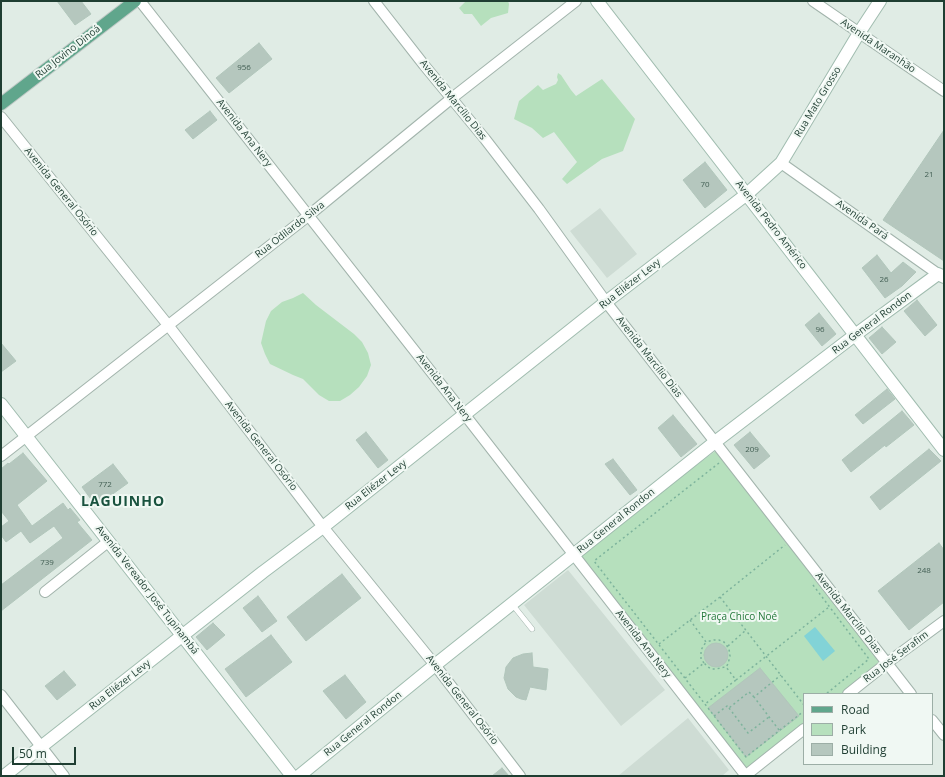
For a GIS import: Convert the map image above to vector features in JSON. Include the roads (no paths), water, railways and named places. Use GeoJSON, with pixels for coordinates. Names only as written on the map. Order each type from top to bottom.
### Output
{"type":"FeatureCollection","features":[{"type":"Feature","properties":{"kind":"main road","name":"Rua Jovino Dinoá"},"geometry":{"type":"LineString","coordinates":[[1,104],[135,1]]}},
{"type":"Feature","properties":{"kind":"main road","name":"Avenida Pedro Américo"},"geometry":{"type":"LineString","coordinates":[[597,1],[944,448]]}},
{"type":"Feature","properties":{"kind":"main road","name":"Rua Mato Grosso"},"geometry":{"type":"LineString","coordinates":[[747,194],[781,163],[859,33],[880,1]]}},
{"type":"Feature","properties":{"kind":"main road","name":"Rua Eliézer Levy"},"geometry":{"type":"LineString","coordinates":[[4,776],[263,572],[323,527],[606,302],[747,194]]}},
{"type":"Feature","properties":{"kind":"main road","name":"Rua General Rondon"},"geometry":{"type":"LineString","coordinates":[[299,776],[435,665],[715,442],[855,335],[941,275]]}},
{"type":"Feature","properties":{"kind":"main road","name":"Avenida Vereador José Tupinambá"},"geometry":{"type":"LineString","coordinates":[[1,404],[292,776]]}},
{"type":"Feature","properties":{"kind":"street","name":"Avenida Ana Nery"},"geometry":{"type":"LineString","coordinates":[[140,1],[746,776]]}},
{"type":"Feature","properties":{"kind":"street","name":"Avenida Marcílio Dias"},"geometry":{"type":"LineString","coordinates":[[374,1],[424,65],[485,138],[539,209],[606,302],[910,693]]}},
{"type":"Feature","properties":{"kind":"street","name":"Rua Odilardo Silva"},"geometry":{"type":"LineString","coordinates":[[1,456],[308,216],[452,98],[576,1]]}},
{"type":"Feature","properties":{"kind":"street","name":"Avenida Maranhão"},"geometry":{"type":"LineString","coordinates":[[813,1],[944,91]]}},
{"type":"Feature","properties":{"kind":"street","name":"Avenida General Osório"},"geometry":{"type":"LineString","coordinates":[[1,117],[168,325],[323,527],[435,665],[520,776]]}},
{"type":"Feature","properties":{"kind":"street","name":"Avenida Pará"},"geometry":{"type":"LineString","coordinates":[[781,163],[941,275]]}},
{"type":"Feature","properties":{"kind":"street"},"geometry":{"type":"LineString","coordinates":[[45,592],[109,541]]}},
{"type":"Feature","properties":{"kind":"street","name":"Rua José Serafim"},"geometry":{"type":"LineString","coordinates":[[849,693],[944,621]]}},
{"type":"Feature","properties":{"kind":"street"},"geometry":{"type":"LineString","coordinates":[[1,695],[64,776]]}},
{"type":"Feature","properties":{"kind":"street"},"geometry":{"type":"LineString","coordinates":[[933,721],[944,735]]}},
{"type":"Feature","properties":{"kind":"street"},"geometry":{"type":"LineString","coordinates":[[746,776],[803,730]]}},
{"type":"Feature","properties":{"kind":"lane"},"geometry":{"type":"LineString","coordinates":[[512,604],[532,629]]}},
{"type":"Feature","properties":{"kind":"water"},"geometry":{"type":"Polygon","coordinates":[[[815,627],[835,651],[823,661],[804,636],[815,627]]]}},
{"type":"Feature","properties":{"kind":"district","name":"LAGUINHO"},"geometry":{"type":"Point","coordinates":[123,502]}},
{"type":"Feature","properties":{"kind":"park label","name":"Praça Chico Noé"},"geometry":{"type":"Point","coordinates":[739,617]}}]}
